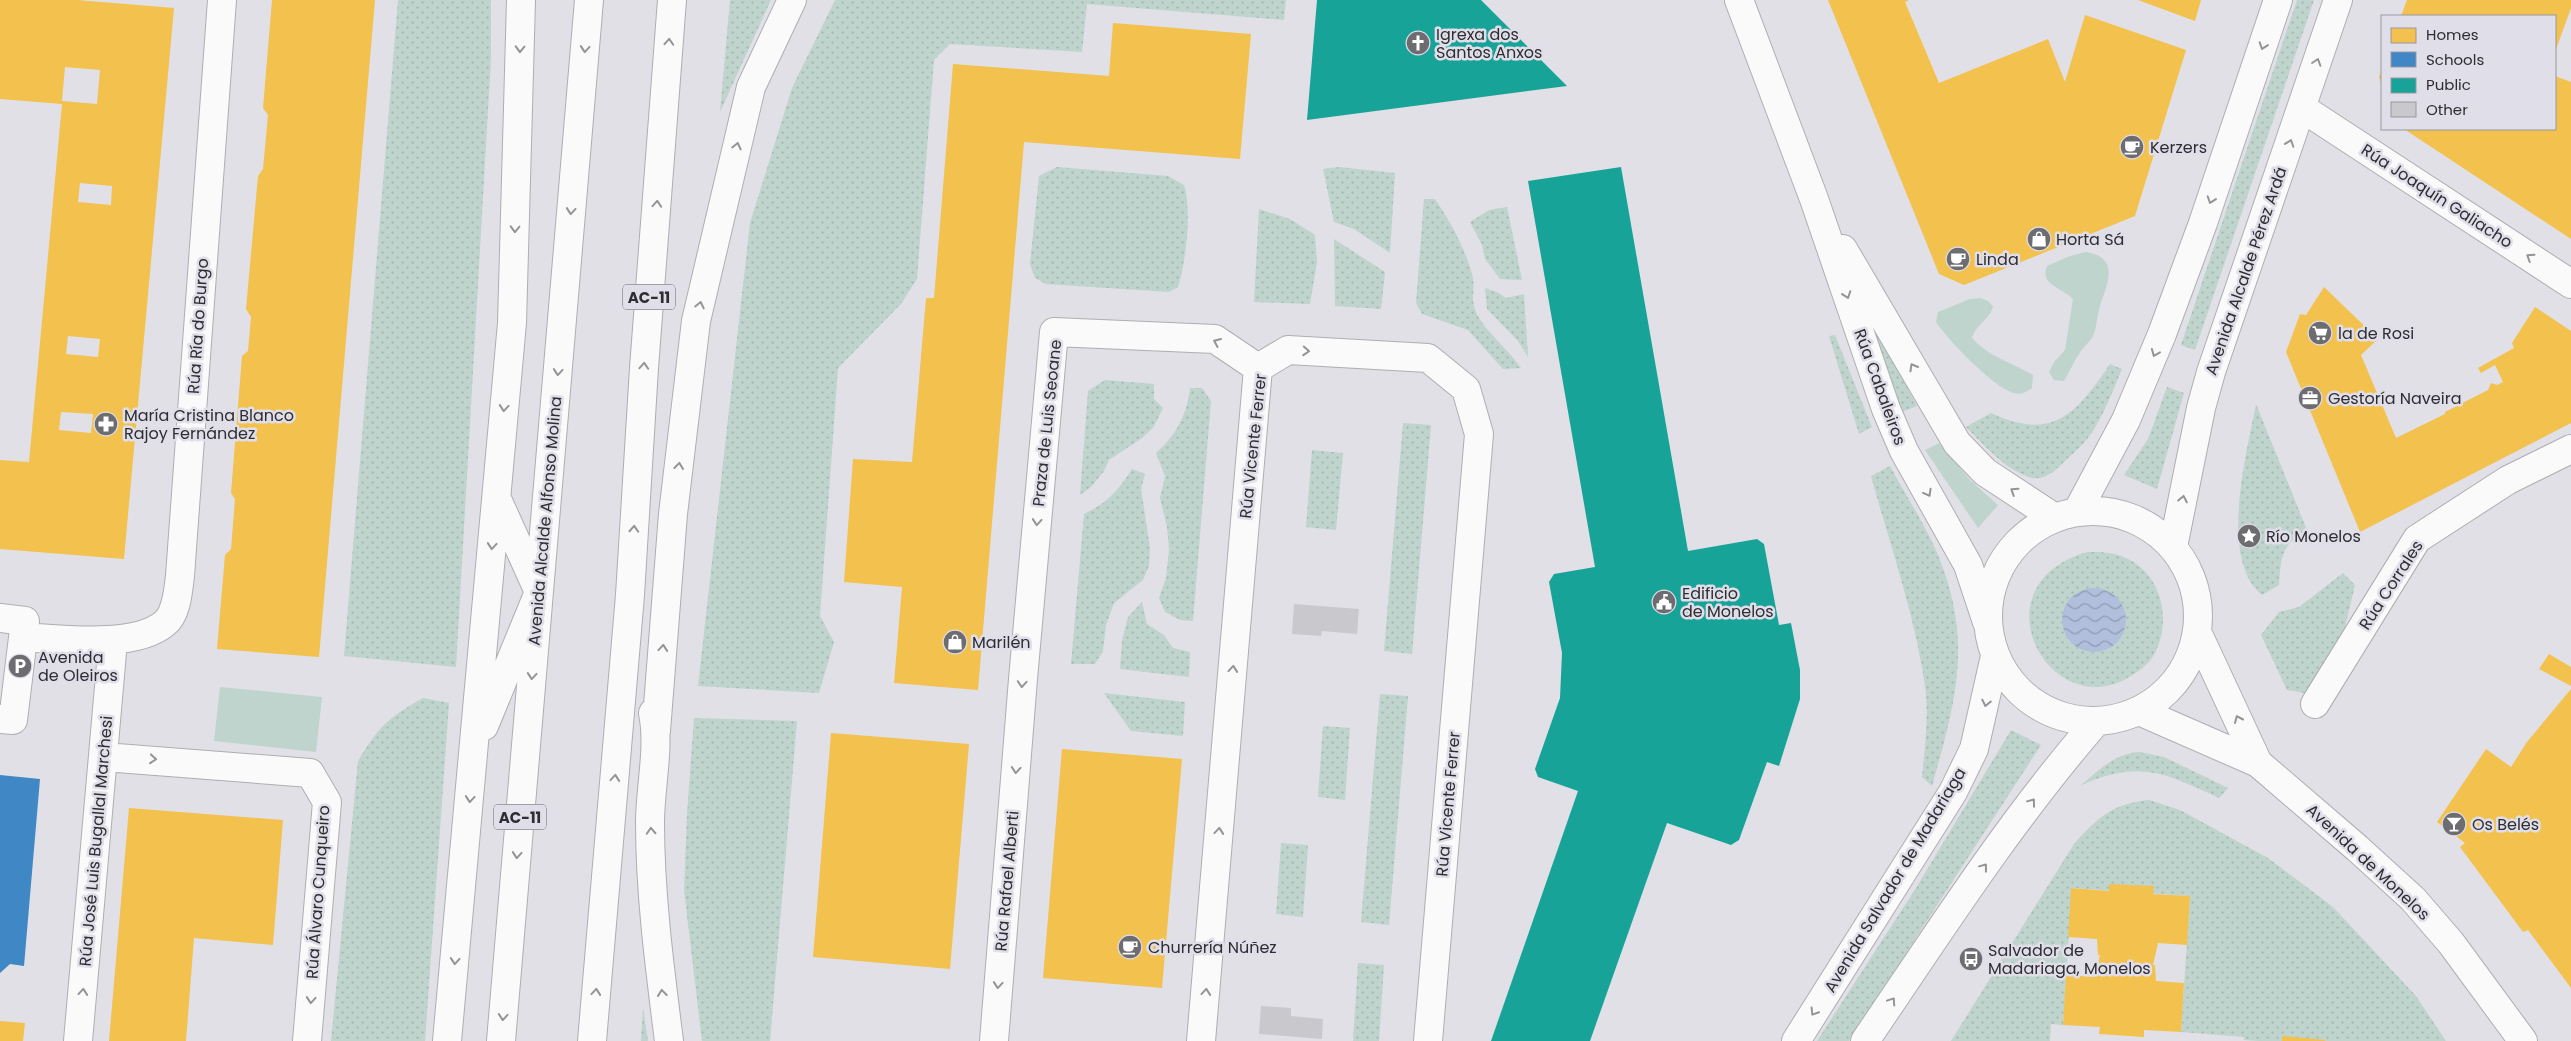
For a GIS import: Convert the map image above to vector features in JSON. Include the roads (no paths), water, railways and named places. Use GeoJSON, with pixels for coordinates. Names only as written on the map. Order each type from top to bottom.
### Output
{"type":"FeatureCollection","features":[{"type":"Feature","properties":{"kind":"main road","name":"Rúa Ría do Burgo"},"geometry":{"type":"LineString","coordinates":[[113,641],[143,634],[166,623],[176,603],[180,576],[222,0]]}},
{"type":"Feature","properties":{"kind":"main road"},"geometry":{"type":"LineString","coordinates":[[446,1041],[512,323],[521,0]]}},
{"type":"Feature","properties":{"kind":"main road","name":"Avenida Alcalde Alfonso Molina"},"geometry":{"type":"LineString","coordinates":[[501,1041],[589,0]]}},
{"type":"Feature","properties":{"kind":"main road","name":"AC-11"},"geometry":{"type":"LineString","coordinates":[[592,1041],[630,595],[644,368],[672,0]]}},
{"type":"Feature","properties":{"kind":"main road"},"geometry":{"type":"LineString","coordinates":[[669,1041],[659,969],[650,823],[673,514],[698,311],[751,87],[792,0]]}},
{"type":"Feature","properties":{"kind":"main road","name":"Rúa Cabaleiros"},"geometry":{"type":"LineString","coordinates":[[1739,0],[1814,199],[1886,409],[1904,451],[1968,565],[1987,622],[1995,656]]}},
{"type":"Feature","properties":{"kind":"main road"},"geometry":{"type":"LineString","coordinates":[[2066,515],[2126,420],[2162,334],[2203,224],[2278,0]]}},
{"type":"Feature","properties":{"kind":"main road","name":"Avenida Alcalde Pérez Ardá"},"geometry":{"type":"LineString","coordinates":[[2173,547],[2201,408],[2211,372],[2338,0]]}},
{"type":"Feature","properties":{"kind":"main road","name":"Rúa Joaquín Galiacho"},"geometry":{"type":"LineString","coordinates":[[2302,108],[2571,284]]}},
{"type":"Feature","properties":{"kind":"main road","name":"Rúa Cabaleiros"},"geometry":{"type":"LineString","coordinates":[[1814,199],[1957,443],[1985,472],[2066,515]]}},
{"type":"Feature","properties":{"kind":"main road","name":"Praza de Luis Seoane"},"geometry":{"type":"LineString","coordinates":[[1020,722],[1054,332],[1215,339],[1258,368]]}},
{"type":"Feature","properties":{"kind":"main road","name":"Rúa Vicente Ferrer"},"geometry":{"type":"LineString","coordinates":[[1202,1041],[1258,368],[1288,350],[1428,358],[1466,389],[1480,434],[1428,1041]]}},
{"type":"Feature","properties":{"kind":"main road","name":"Rúa Corrales"},"geometry":{"type":"LineString","coordinates":[[2316,704],[2417,540],[2508,480],[2571,449]]}},
{"type":"Feature","properties":{"kind":"main road"},"geometry":{"type":"LineString","coordinates":[[474,750],[539,592],[496,498]]}},
{"type":"Feature","properties":{"kind":"main road"},"geometry":{"type":"LineString","coordinates":[[1987,622],[1993,585],[2004,559],[2026,534],[2066,515],[2112,512],[2146,524],[2173,547],[2190,573],[2198,602],[2198,634],[2187,665],[2167,692],[2139,711],[2118,719],[2096,722],[2064,718],[2035,704],[2011,683],[1995,656]]}},
{"type":"Feature","properties":{"kind":"main road"},"geometry":{"type":"LineString","coordinates":[[656,731],[630,595],[673,514]]}},
{"type":"Feature","properties":{"kind":"main road"},"geometry":{"type":"LineString","coordinates":[[0,618],[25,621],[13,720],[0,719]]}},
{"type":"Feature","properties":{"kind":"main road","name":"Avenida de Monelos"},"geometry":{"type":"LineString","coordinates":[[2198,634],[2258,763]]}},
{"type":"Feature","properties":{"kind":"main road"},"geometry":{"type":"LineString","coordinates":[[23,637],[113,641]]}},
{"type":"Feature","properties":{"kind":"main road","name":"Rúa José Luis Bugallal Marchesi"},"geometry":{"type":"LineString","coordinates":[[78,1041],[113,641]]}},
{"type":"Feature","properties":{"kind":"main road","name":"Avenida Salvador de Madariaga"},"geometry":{"type":"LineString","coordinates":[[1796,1041],[1953,792],[1974,749],[1995,656]]}},
{"type":"Feature","properties":{"kind":"main road","name":"Avenida de Monelos"},"geometry":{"type":"LineString","coordinates":[[2139,711],[2258,763],[2336,829],[2413,899],[2451,943],[2524,1041]]}},
{"type":"Feature","properties":{"kind":"main road","name":"Rúa Rafael Alberti"},"geometry":{"type":"LineString","coordinates":[[994,1041],[1020,722]]}},
{"type":"Feature","properties":{"kind":"main road"},"geometry":{"type":"LineString","coordinates":[[1865,1041],[1978,875],[2073,748],[2096,722]]}},
{"type":"Feature","properties":{"kind":"main road","name":"Rúa Álvaro Cunqueiro"},"geometry":{"type":"LineString","coordinates":[[104,757],[310,773],[327,802],[307,1041]]}},
{"type":"Feature","properties":{"kind":"water"},"geometry":{"type":"Polygon","coordinates":[[[2088,588],[2100,588],[2117,597],[2124,608],[2126,620],[2124,632],[2117,643],[2100,652],[2088,652],[2076,647],[2067,638],[2062,626],[2062,614],[2067,602],[2076,593],[2088,588]]]}},
{"type":"Feature","properties":{"kind":"place","name":"Igrexa dos Santos Anxos"},"geometry":{"type":"Point","coordinates":[1418,43]}},
{"type":"Feature","properties":{"kind":"place","name":"Kerzers"},"geometry":{"type":"Point","coordinates":[2132,147]}},
{"type":"Feature","properties":{"kind":"place","name":"Horta Sá"},"geometry":{"type":"Point","coordinates":[2039,239]}},
{"type":"Feature","properties":{"kind":"place","name":"Linda"},"geometry":{"type":"Point","coordinates":[1958,259]}},
{"type":"Feature","properties":{"kind":"place","name":"la de Rosi"},"geometry":{"type":"Point","coordinates":[2320,333]}},
{"type":"Feature","properties":{"kind":"place","name":"Gestoría Naveira"},"geometry":{"type":"Point","coordinates":[2310,398]}},
{"type":"Feature","properties":{"kind":"place","name":"María Cristina Blanco Rajoy Fernández"},"geometry":{"type":"Point","coordinates":[106,424]}},
{"type":"Feature","properties":{"kind":"place","name":"Río Monelos"},"geometry":{"type":"Point","coordinates":[2249,536]}},
{"type":"Feature","properties":{"kind":"place","name":"Edificio de Monelos"},"geometry":{"type":"Point","coordinates":[1664,602]}},
{"type":"Feature","properties":{"kind":"place","name":"Marilén"},"geometry":{"type":"Point","coordinates":[955,642]}},
{"type":"Feature","properties":{"kind":"place","name":"Avenida de Oleiros"},"geometry":{"type":"Point","coordinates":[20,666]}},
{"type":"Feature","properties":{"kind":"place","name":"Os Belés"},"geometry":{"type":"Point","coordinates":[2454,824]}},
{"type":"Feature","properties":{"kind":"place","name":"Churrería Núñez"},"geometry":{"type":"Point","coordinates":[1130,947]}},
{"type":"Feature","properties":{"kind":"place","name":"Salvador de Madariaga, Monelos"},"geometry":{"type":"Point","coordinates":[1971,959]}}]}
